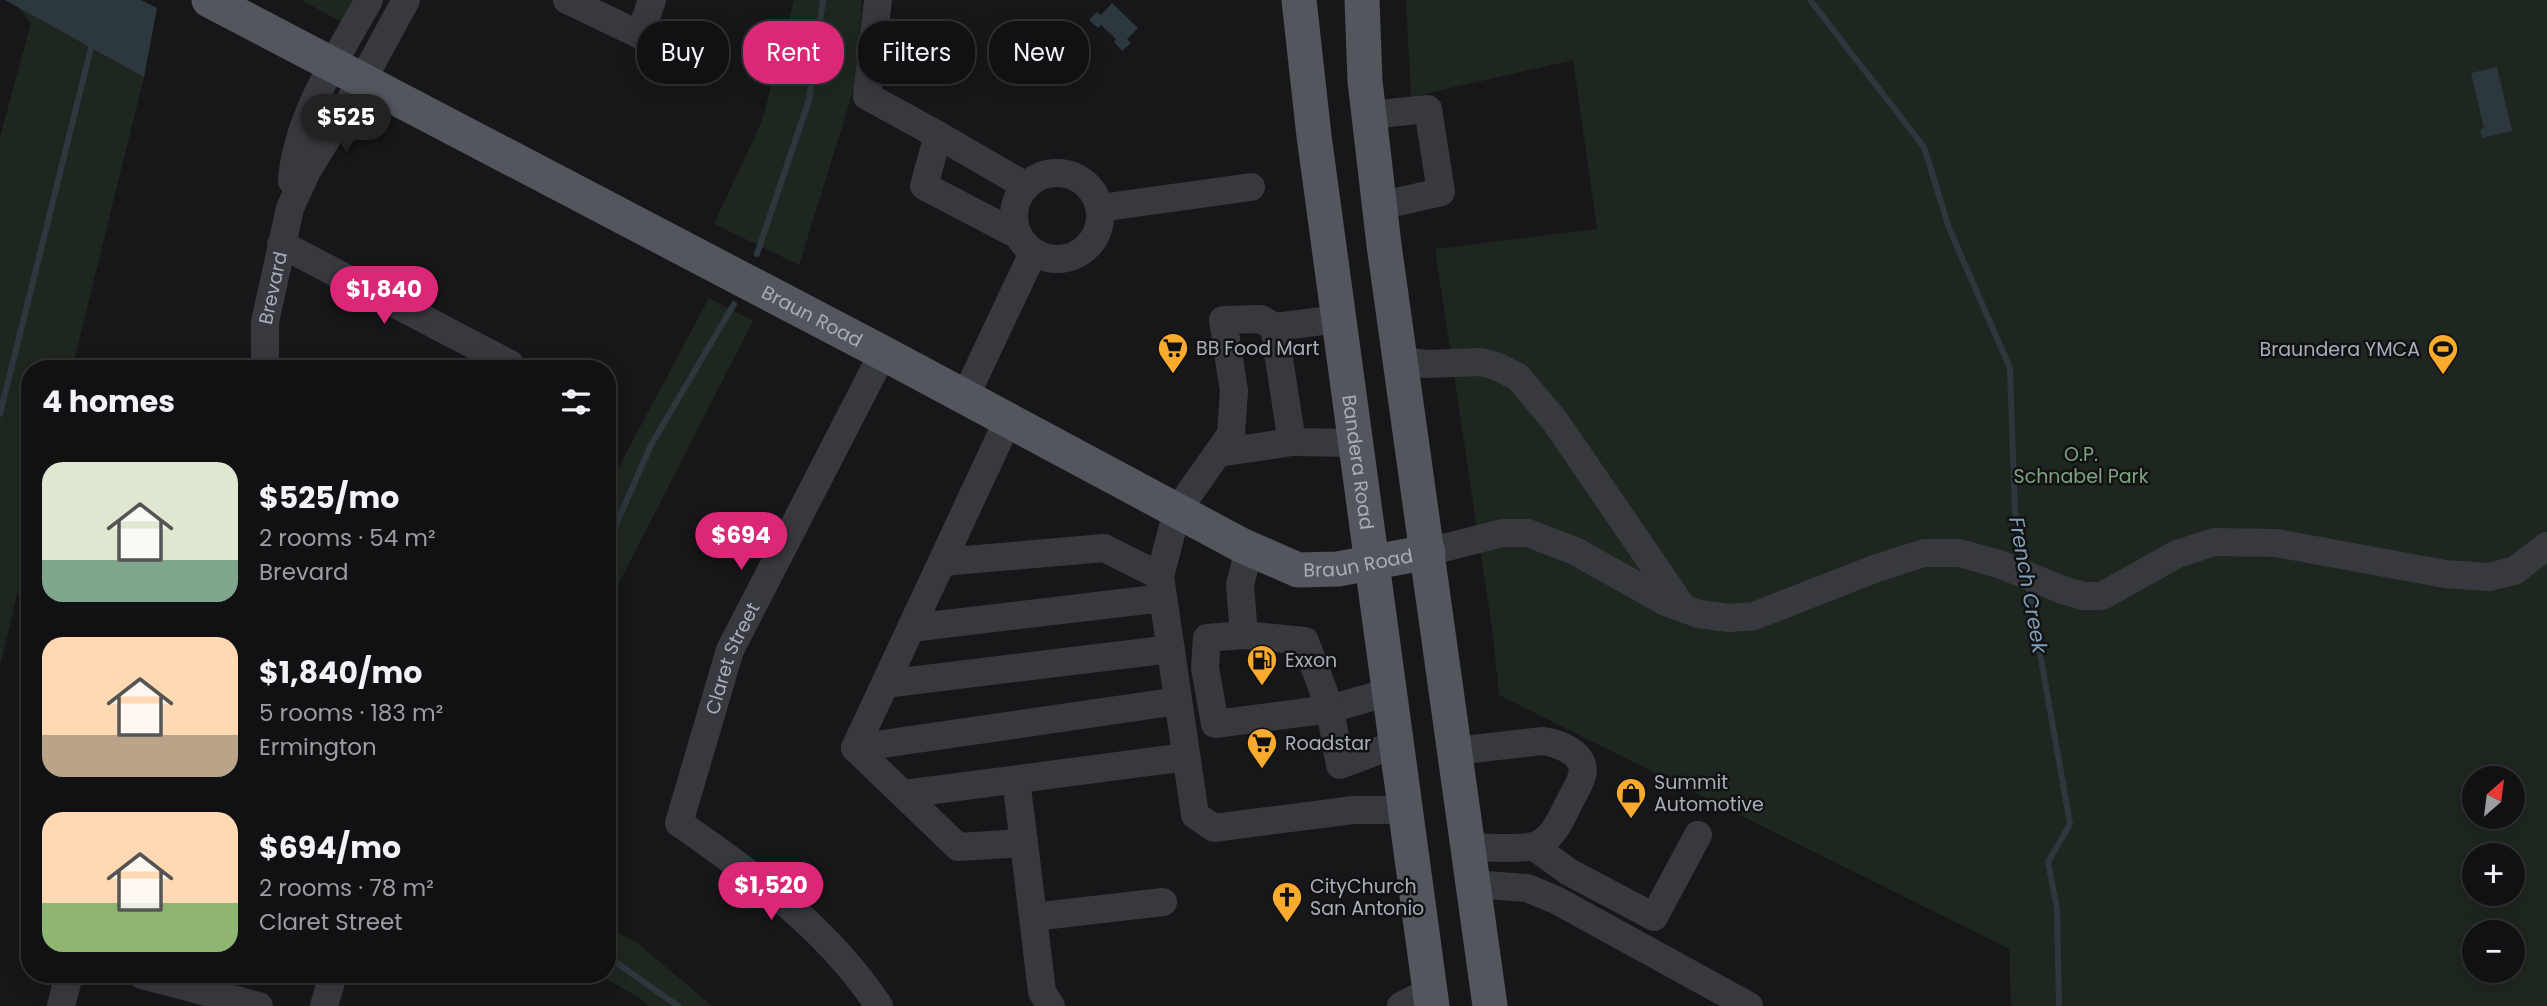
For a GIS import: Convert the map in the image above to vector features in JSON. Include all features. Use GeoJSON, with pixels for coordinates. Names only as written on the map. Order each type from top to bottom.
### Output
{"type":"FeatureCollection","features":[{"type":"Feature","properties":{"kind":"main road","name":"Braun Road"},"geometry":{"type":"LineString","coordinates":[[209,0],[883,353],[1249,549],[1298,570],[1338,569],[1427,552]]}},
{"type":"Feature","properties":{"kind":"main road","name":"Bandera Road"},"geometry":{"type":"LineString","coordinates":[[1299,0],[1314,136],[1405,810],[1421,1001]]}},
{"type":"Feature","properties":{"kind":"main road"},"geometry":{"type":"LineString","coordinates":[[1362,0],[1369,115],[1379,206],[1490,1006]]}},
{"type":"Feature","properties":{"kind":"street"},"geometry":{"type":"LineString","coordinates":[[347,71],[369,0]]}},
{"type":"Feature","properties":{"kind":"street"},"geometry":{"type":"LineString","coordinates":[[347,71],[406,0]]}},
{"type":"Feature","properties":{"kind":"street"},"geometry":{"type":"LineString","coordinates":[[567,0],[640,36],[652,0]]}},
{"type":"Feature","properties":{"kind":"street"},"geometry":{"type":"LineString","coordinates":[[878,0],[867,96],[1026,186]]}},
{"type":"Feature","properties":{"kind":"street","name":"Brevard"},"geometry":{"type":"LineString","coordinates":[[265,360],[265,321],[290,208],[293,170],[305,125],[347,71]]}},
{"type":"Feature","properties":{"kind":"street"},"geometry":{"type":"LineString","coordinates":[[1369,115],[1428,109],[1441,192],[1379,206]]}},
{"type":"Feature","properties":{"kind":"street"},"geometry":{"type":"LineString","coordinates":[[938,135],[924,186],[1025,244],[1047,259],[1061,260],[1075,256],[1087,248],[1096,237],[1100,208],[1087,185],[1076,177],[1063,173],[1049,173],[1037,178],[1018,196],[1013,221],[1025,244],[965,397]]}},
{"type":"Feature","properties":{"kind":"street"},"geometry":{"type":"LineString","coordinates":[[1100,208],[1251,187]]}},
{"type":"Feature","properties":{"kind":"street"},"geometry":{"type":"LineString","coordinates":[[281,244],[502,360]]}},
{"type":"Feature","properties":{"kind":"street"},"geometry":{"type":"LineString","coordinates":[[1339,319],[1274,327],[1261,319],[1223,320],[1234,391],[1231,435],[1177,511],[1162,587],[1195,816],[1214,828],[1353,810],[1405,810]]}},
{"type":"Feature","properties":{"kind":"street"},"geometry":{"type":"LineString","coordinates":[[1274,327],[1292,442]]}},
{"type":"Feature","properties":{"kind":"street","name":"Claret Street"},"geometry":{"type":"LineString","coordinates":[[879,1006],[832,947],[786,901],[735,861],[679,823],[730,650],[883,353]]}},
{"type":"Feature","properties":{"kind":"street"},"geometry":{"type":"LineString","coordinates":[[1400,361],[1481,362],[1518,377],[1555,421],[1683,608]]}},
{"type":"Feature","properties":{"kind":"street"},"geometry":{"type":"LineString","coordinates":[[855,748],[1008,420]]}},
{"type":"Feature","properties":{"kind":"street"},"geometry":{"type":"LineString","coordinates":[[1218,453],[1292,442],[1355,443]]}},
{"type":"Feature","properties":{"kind":"street"},"geometry":{"type":"LineString","coordinates":[[1427,552],[1502,533],[1528,533],[1574,551],[1666,602],[1699,614],[1729,618],[1754,616],[1877,568],[1924,553],[1959,553],[1999,564],[2063,590],[2083,596],[2102,596],[2177,554],[2214,542],[2276,543],[2445,574],[2488,577],[2514,571],[2547,546]]}},
{"type":"Feature","properties":{"kind":"street"},"geometry":{"type":"LineString","coordinates":[[942,562],[1104,548],[1162,587]]}},
{"type":"Feature","properties":{"kind":"street"},"geometry":{"type":"LineString","coordinates":[[1244,635],[1240,585],[1249,549]]}},
{"type":"Feature","properties":{"kind":"street"},"geometry":{"type":"LineString","coordinates":[[911,628],[1162,587]]}},
{"type":"Feature","properties":{"kind":"street"},"geometry":{"type":"LineString","coordinates":[[1389,692],[1330,709],[1214,724],[1205,668],[1207,638],[1244,635],[1305,641],[1330,709],[1340,765],[1396,744]]}},
{"type":"Feature","properties":{"kind":"street"},"geometry":{"type":"LineString","coordinates":[[885,684],[1171,649]]}},
{"type":"Feature","properties":{"kind":"street"},"geometry":{"type":"LineString","coordinates":[[855,748],[1178,701]]}},
{"type":"Feature","properties":{"kind":"street"},"geometry":{"type":"LineString","coordinates":[[1455,751],[1542,741],[1555,742],[1571,750],[1580,761],[1583,774],[1558,825],[1547,838],[1533,846],[1468,847]]}},
{"type":"Feature","properties":{"kind":"street"},"geometry":{"type":"LineString","coordinates":[[855,748],[958,846],[1024,843]]}},
{"type":"Feature","properties":{"kind":"street"},"geometry":{"type":"LineString","coordinates":[[904,794],[1186,757]]}},
{"type":"Feature","properties":{"kind":"street"},"geometry":{"type":"LineString","coordinates":[[1016,780],[1042,992],[1051,1006]]}},
{"type":"Feature","properties":{"kind":"street"},"geometry":{"type":"LineString","coordinates":[[1533,846],[1569,872],[1654,917],[1698,835]]}},
{"type":"Feature","properties":{"kind":"street"},"geometry":{"type":"LineString","coordinates":[[1473,884],[1527,888],[1556,900],[1749,1006]]}},
{"type":"Feature","properties":{"kind":"street"},"geometry":{"type":"LineString","coordinates":[[1033,917],[1163,902]]}},
{"type":"Feature","properties":{"kind":"street"},"geometry":{"type":"LineString","coordinates":[[61,1006],[67,983]]}},
{"type":"Feature","properties":{"kind":"street"},"geometry":{"type":"LineString","coordinates":[[172,983],[259,1006]]}},
{"type":"Feature","properties":{"kind":"street"},"geometry":{"type":"LineString","coordinates":[[324,1006],[330,983]]}},
{"type":"Feature","properties":{"kind":"green space"},"geometry":{"type":"Polygon","coordinates":[[[12,0],[142,0],[157,8],[144,77],[74,360],[21,360],[21,580],[0,665],[0,137],[31,23],[12,0]]]}},
{"type":"Feature","properties":{"kind":"green space"},"geometry":{"type":"Polygon","coordinates":[[[301,0],[356,0],[344,23],[301,0]]]}},
{"type":"Feature","properties":{"kind":"green space"},"geometry":{"type":"Polygon","coordinates":[[[794,0],[862,0],[860,21],[858,21],[856,82],[799,265],[714,224],[762,121],[772,84],[844,84],[844,21],[788,21],[794,0]]]}},
{"type":"Feature","properties":{"kind":"green space","name":"O.P. Schnabel Park"},"geometry":{"type":"Polygon","coordinates":[[[1406,0],[2547,0],[2547,1006],[2011,1006],[2009,949],[1499,695],[1493,635],[1435,249],[1597,229],[1573,60],[1411,97],[1406,0]]]}},
{"type":"Feature","properties":{"kind":"green space"},"geometry":{"type":"Polygon","coordinates":[[[709,298],[753,321],[616,590],[616,472],[709,298]]]}},
{"type":"Feature","properties":{"kind":"green space"},"geometry":{"type":"Polygon","coordinates":[[[616,933],[635,941],[712,1006],[648,1006],[614,983],[616,983],[616,933]]]}},
{"type":"Feature","properties":{"kind":"shaded area"},"geometry":{"type":"Polygon","coordinates":[[[5,0],[140,0],[157,8],[144,77],[5,0]]]}},
{"type":"Feature","properties":{"kind":"shaded area"},"geometry":{"type":"Polygon","coordinates":[[[1112,3],[1138,28],[1127,39],[1131,43],[1122,51],[1114,42],[1116,39],[1101,25],[1098,28],[1089,20],[1097,12],[1101,15],[1112,3]]]}},
{"type":"Feature","properties":{"kind":"shaded area"},"geometry":{"type":"Polygon","coordinates":[[[2497,67],[2512,131],[2482,138],[2480,130],[2484,128],[2471,73],[2497,67]]]}},
{"type":"Feature","properties":{"kind":"waterway"},"geometry":{"type":"LineString","coordinates":[[757,254],[809,100],[823,0]]}},
{"type":"Feature","properties":{"kind":"waterway","name":"French Creek"},"geometry":{"type":"LineString","coordinates":[[1810,0],[1924,147],[1949,228],[2010,368],[2015,512],[2024,564]]}},
{"type":"Feature","properties":{"kind":"waterway"},"geometry":{"type":"LineString","coordinates":[[0,414],[93,40]]}},
{"type":"Feature","properties":{"kind":"waterway"},"geometry":{"type":"LineString","coordinates":[[616,525],[651,445],[734,304]]}},
{"type":"Feature","properties":{"kind":"waterway","name":"French Creek"},"geometry":{"type":"LineString","coordinates":[[2028,585],[2070,824],[2048,862],[2057,909],[2059,1006]]}},
{"type":"Feature","properties":{"kind":"waterway"},"geometry":{"type":"LineString","coordinates":[[616,962],[678,1006]]}},
{"type":"Feature","properties":{"kind":"place","name":"BB Food Mart"},"geometry":{"type":"Point","coordinates":[1173,375]}},
{"type":"Feature","properties":{"kind":"place","name":"Braundera YMCA"},"geometry":{"type":"Point","coordinates":[2443,376]}},
{"type":"Feature","properties":{"kind":"place","name":"Exxon"},"geometry":{"type":"Point","coordinates":[1262,687]}},
{"type":"Feature","properties":{"kind":"place","name":"Roadstar"},"geometry":{"type":"Point","coordinates":[1262,770]}},
{"type":"Feature","properties":{"kind":"place","name":"Summit Automotive"},"geometry":{"type":"Point","coordinates":[1631,820]}},
{"type":"Feature","properties":{"kind":"place","name":"CityChurch San Antonio"},"geometry":{"type":"Point","coordinates":[1287,924]}}]}
